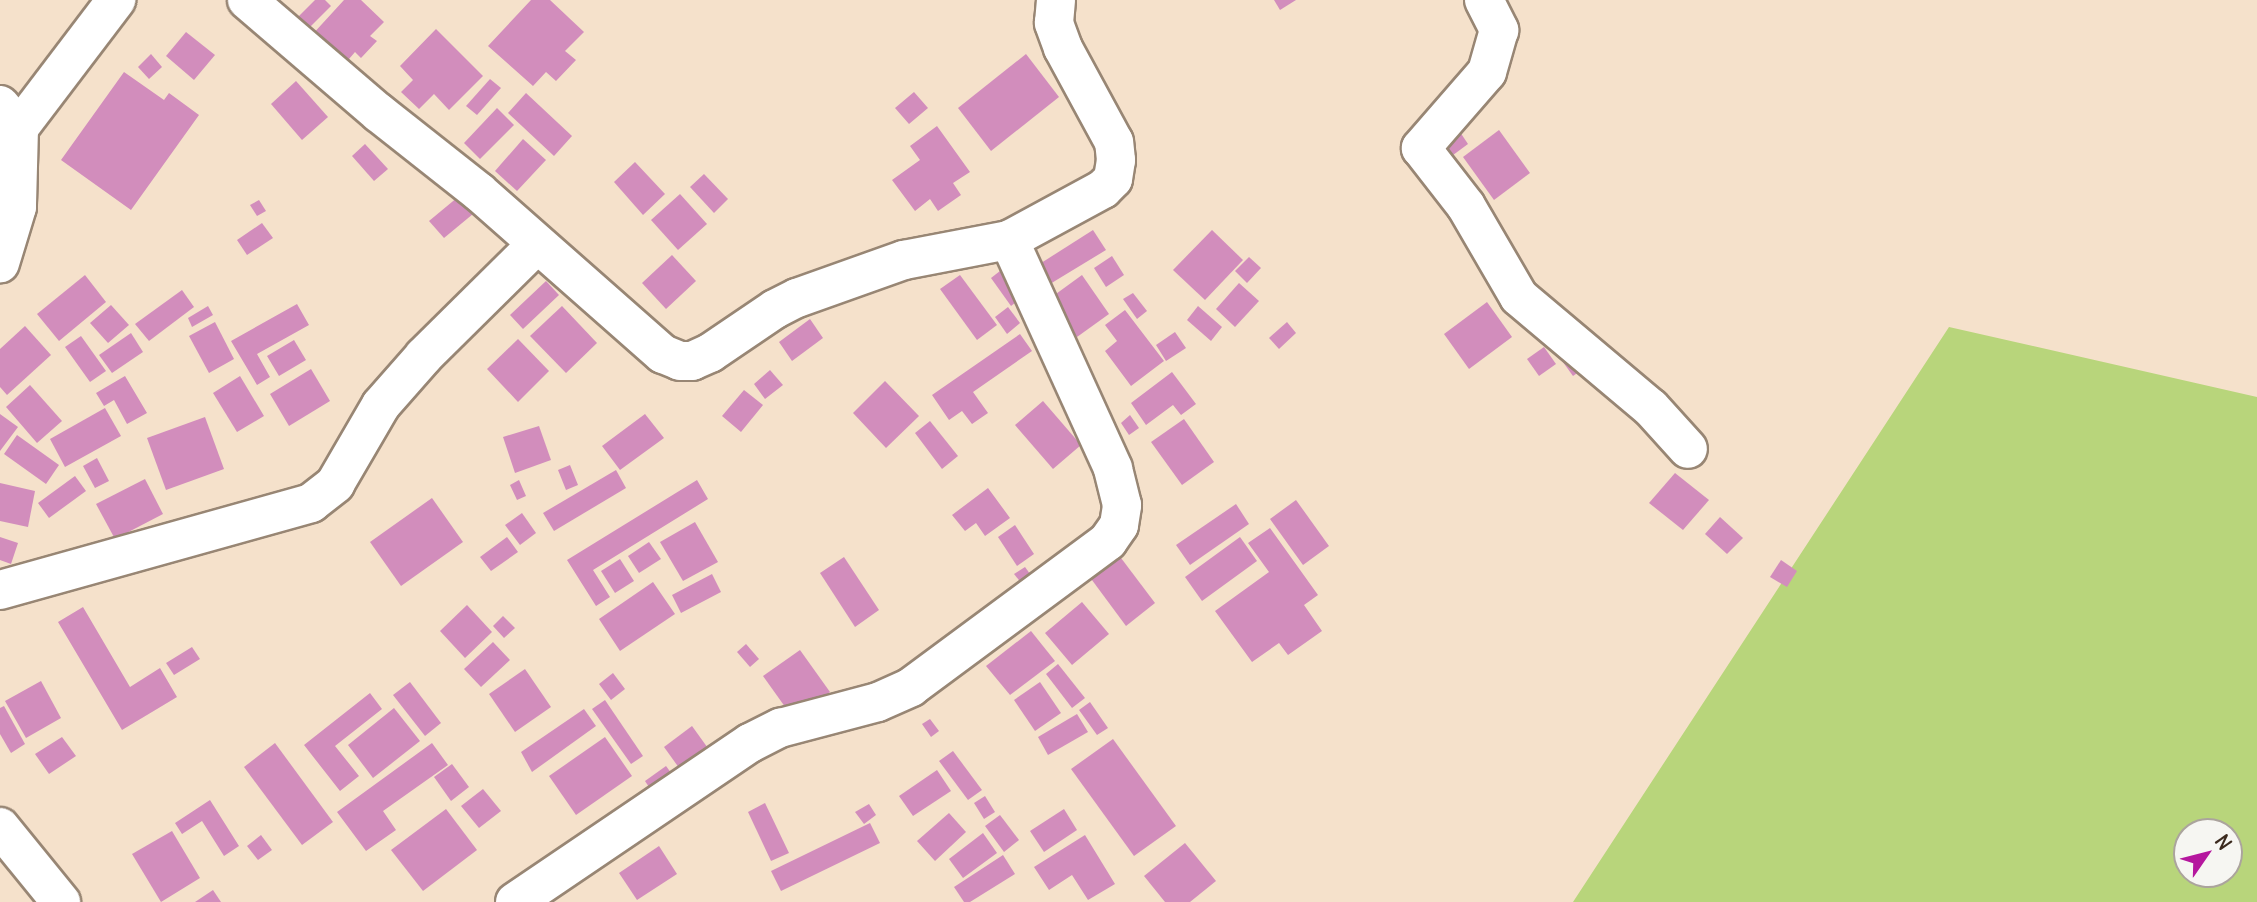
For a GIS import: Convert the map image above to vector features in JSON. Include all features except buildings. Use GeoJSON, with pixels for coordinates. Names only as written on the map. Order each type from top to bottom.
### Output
{"type":"FeatureCollection","features":[{"type":"Feature","properties":{"kind":"street"},"geometry":{"type":"LineString","coordinates":[[0,263],[17,207],[6,127],[116,0]]}},
{"type":"Feature","properties":{"kind":"street"},"geometry":{"type":"LineString","coordinates":[[247,0],[379,113],[479,192],[536,245],[663,354],[680,361],[692,361],[726,344],[775,309],[848,278],[904,260],[1009,240],[1103,189],[1113,179],[1114,142],[1063,48],[1054,23],[1056,0]]}},
{"type":"Feature","properties":{"kind":"street"},"geometry":{"type":"LineString","coordinates":[[1484,0],[1499,30],[1487,72],[1421,148],[1466,206],[1519,296],[1651,408],[1688,449]]}},
{"type":"Feature","properties":{"kind":"street"},"geometry":{"type":"LineString","coordinates":[[515,902],[750,743],[780,728],[878,702],[911,687],[1108,541],[1119,525],[1122,505],[1113,468],[1009,240]]}},
{"type":"Feature","properties":{"kind":"street"},"geometry":{"type":"LineString","coordinates":[[0,590],[311,503],[335,484],[375,414],[424,356],[536,245]]}},
{"type":"Feature","properties":{"kind":"street"},"geometry":{"type":"LineString","coordinates":[[0,827],[61,902]]}},
{"type":"Feature","properties":{"kind":"green space"},"geometry":{"type":"Polygon","coordinates":[[[1949,327],[2257,397],[2257,902],[1573,902],[1949,327]]]}}]}
